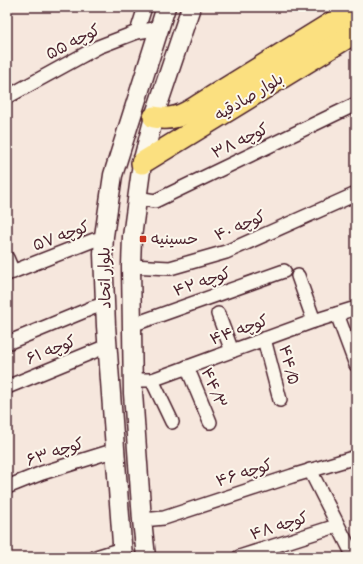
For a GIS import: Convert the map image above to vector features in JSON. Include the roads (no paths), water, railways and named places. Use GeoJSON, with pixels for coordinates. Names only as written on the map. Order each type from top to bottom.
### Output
{"type":"FeatureCollection","features":[{"type":"Feature","properties":{"kind":"main road","name":"بلوار اتحاد"},"geometry":{"type":"LineString","coordinates":[[122,553],[107,346],[103,254],[104,239],[113,175],[166,7]]}},
{"type":"Feature","properties":{"kind":"main road","name":"بلوار اتحاد"},"geometry":{"type":"LineString","coordinates":[[146,557],[142,520],[133,380],[131,266],[132,237],[142,163],[154,117],[191,7]]}},
{"type":"Feature","properties":{"kind":"main road","name":"بلوار صادقیه"},"geometry":{"type":"LineString","coordinates":[[142,163],[322,41],[356,8]]}},
{"type":"Feature","properties":{"kind":"main road","name":"بلوار صادقیه"},"geometry":{"type":"LineString","coordinates":[[154,117],[163,119],[178,117],[322,41],[356,32]]}},
{"type":"Feature","properties":{"kind":"street"},"geometry":{"type":"LineString","coordinates":[[137,32],[145,7]]}},
{"type":"Feature","properties":{"kind":"street","name":"کوچه ۵۵"},"geometry":{"type":"LineString","coordinates":[[7,97],[98,47],[137,32],[160,28]]}},
{"type":"Feature","properties":{"kind":"street","name":"کوچه ۳۸"},"geometry":{"type":"LineString","coordinates":[[137,198],[155,201],[356,104]]}},
{"type":"Feature","properties":{"kind":"street","name":"کوچه ۴۰"},"geometry":{"type":"LineString","coordinates":[[131,266],[170,268],[226,252],[356,194]]}},
{"type":"Feature","properties":{"kind":"street","name":"کوچه ۵۷"},"geometry":{"type":"LineString","coordinates":[[10,273],[94,240],[104,239]]}},
{"type":"Feature","properties":{"kind":"street"},"geometry":{"type":"LineString","coordinates":[[7,258],[10,273]]}},
{"type":"Feature","properties":{"kind":"street","name":"کوچه ۴۲"},"geometry":{"type":"LineString","coordinates":[[132,325],[284,271]]}},
{"type":"Feature","properties":{"kind":"street"},"geometry":{"type":"LineString","coordinates":[[298,276],[314,321]]}},
{"type":"Feature","properties":{"kind":"street"},"geometry":{"type":"LineString","coordinates":[[7,344],[92,308],[105,304]]}},
{"type":"Feature","properties":{"kind":"street","name":"کوچه ۴۴"},"geometry":{"type":"LineString","coordinates":[[133,380],[152,380],[314,321],[356,308]]}},
{"type":"Feature","properties":{"kind":"street"},"geometry":{"type":"LineString","coordinates":[[218,314],[232,351]]}},
{"type":"Feature","properties":{"kind":"street"},"geometry":{"type":"LineString","coordinates":[[337,314],[356,365]]}},
{"type":"Feature","properties":{"kind":"street","name":"۴۴/۵"},"geometry":{"type":"LineString","coordinates":[[264,339],[280,400]]}},
{"type":"Feature","properties":{"kind":"street","name":"کوچه ۶۱"},"geometry":{"type":"LineString","coordinates":[[7,387],[107,346]]}},
{"type":"Feature","properties":{"kind":"street","name":"۴۴/۳"},"geometry":{"type":"LineString","coordinates":[[187,367],[210,422]]}},
{"type":"Feature","properties":{"kind":"street"},"geometry":{"type":"LineString","coordinates":[[152,380],[172,422]]}},
{"type":"Feature","properties":{"kind":"street","name":"کوچه ۶۳"},"geometry":{"type":"LineString","coordinates":[[7,487],[42,473],[106,453],[115,452]]}},
{"type":"Feature","properties":{"kind":"street","name":"کوچه ۴۶"},"geometry":{"type":"LineString","coordinates":[[142,520],[164,518],[310,470],[356,457]]}},
{"type":"Feature","properties":{"kind":"street"},"geometry":{"type":"LineString","coordinates":[[310,470],[354,557]]}},
{"type":"Feature","properties":{"kind":"street","name":"کوچه ۴۸"},"geometry":{"type":"LineString","coordinates":[[239,557],[330,528]]}},
{"type":"Feature","properties":{"kind":"street"},"geometry":{"type":"LineString","coordinates":[[96,557],[122,553]]}},
{"type":"Feature","properties":{"kind":"place","name":"حسینیه"},"geometry":{"type":"Point","coordinates":[143,239]}}]}
